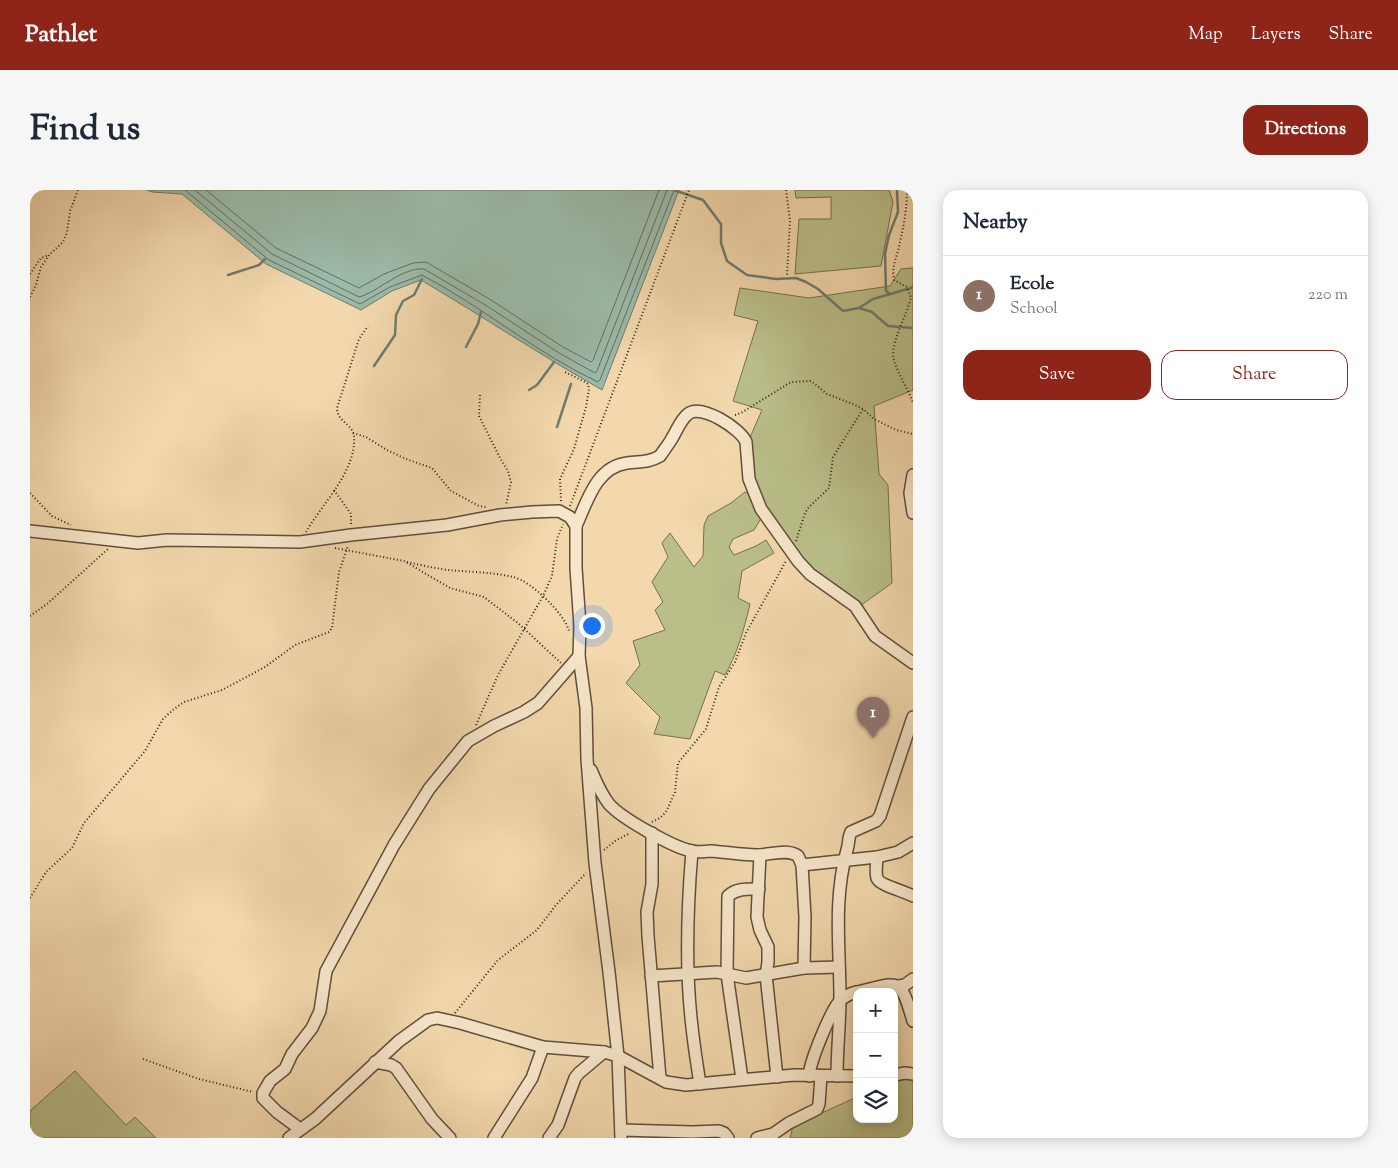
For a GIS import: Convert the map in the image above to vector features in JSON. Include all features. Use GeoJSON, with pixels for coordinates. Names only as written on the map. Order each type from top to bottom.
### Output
{"type":"FeatureCollection","features":[{"type":"Feature","properties":{"kind":"street"},"geometry":{"type":"LineString","coordinates":[[728,1138],[724,1132],[719,1131],[621,1134],[614,1007],[594,863],[587,759],[586,708],[579,656],[580,626],[576,568],[576,526],[595,487],[605,472],[626,463],[639,463],[660,456],[687,414],[696,411],[725,422],[744,437],[751,487],[765,516],[791,551],[806,570],[855,606],[876,636],[913,662]]}},
{"type":"Feature","properties":{"kind":"street"},"geometry":{"type":"LineString","coordinates":[[913,475],[910,493],[913,513]]}},
{"type":"Feature","properties":{"kind":"street"},"geometry":{"type":"LineString","coordinates":[[30,531],[138,543],[167,540],[300,542],[447,525],[500,515],[559,511],[568,512],[576,526]]}},
{"type":"Feature","properties":{"kind":"street"},"geometry":{"type":"LineString","coordinates":[[300,1129],[277,1112],[263,1098],[263,1095],[270,1081],[285,1068],[292,1054],[312,1028],[320,1011],[326,971],[394,845],[429,789],[468,741],[524,712],[538,702],[579,656]]}},
{"type":"Feature","properties":{"kind":"street"},"geometry":{"type":"LineString","coordinates":[[837,1076],[840,1001],[837,907],[849,836],[853,829],[876,821],[880,816],[913,717]]}},
{"type":"Feature","properties":{"kind":"street"},"geometry":{"type":"LineString","coordinates":[[587,759],[597,784],[616,811],[676,846],[692,852],[760,855],[790,852],[798,856],[802,865],[805,917],[804,968]]}},
{"type":"Feature","properties":{"kind":"street"},"geometry":{"type":"LineString","coordinates":[[652,833],[652,884],[647,912],[660,1078]]}},
{"type":"Feature","properties":{"kind":"street"},"geometry":{"type":"LineString","coordinates":[[802,865],[877,857],[898,852],[913,843]]}},
{"type":"Feature","properties":{"kind":"street"},"geometry":{"type":"LineString","coordinates":[[692,852],[687,931],[688,974],[692,1026],[700,1084]]}},
{"type":"Feature","properties":{"kind":"street"},"geometry":{"type":"LineString","coordinates":[[760,855],[760,889],[757,917],[760,930],[768,947],[766,975],[777,1077]]}},
{"type":"Feature","properties":{"kind":"street"},"geometry":{"type":"LineString","coordinates":[[877,857],[877,876],[880,883],[902,890],[913,896]]}},
{"type":"Feature","properties":{"kind":"street"},"geometry":{"type":"LineString","coordinates":[[742,1079],[727,974],[728,896],[734,891],[742,889],[760,889]]}},
{"type":"Feature","properties":{"kind":"street"},"geometry":{"type":"LineString","coordinates":[[652,976],[717,972],[746,978],[804,968],[839,967]]}},
{"type":"Feature","properties":{"kind":"street"},"geometry":{"type":"LineString","coordinates":[[872,988],[883,985],[905,985],[913,979]]}},
{"type":"Feature","properties":{"kind":"street"},"geometry":{"type":"LineString","coordinates":[[899,986],[904,992],[913,1021]]}},
{"type":"Feature","properties":{"kind":"street"},"geometry":{"type":"LineString","coordinates":[[757,1138],[773,1134],[789,1123],[817,1109],[819,1104],[815,1076],[809,1068],[840,1001],[853,994]]}},
{"type":"Feature","properties":{"kind":"street"},"geometry":{"type":"LineString","coordinates":[[289,1138],[316,1119],[399,1040],[428,1020],[437,1018],[543,1047],[604,1052],[618,1056],[675,1084],[700,1084],[777,1077],[853,1076]]}},
{"type":"Feature","properties":{"kind":"street"},"geometry":{"type":"LineString","coordinates":[[494,1138],[532,1078],[543,1047]]}},
{"type":"Feature","properties":{"kind":"street"},"geometry":{"type":"LineString","coordinates":[[549,1138],[558,1125],[575,1078],[604,1052]]}},
{"type":"Feature","properties":{"kind":"street"},"geometry":{"type":"LineString","coordinates":[[375,1062],[391,1065],[396,1068],[432,1119],[450,1138]]}},
{"type":"Feature","properties":{"kind":"street"},"geometry":{"type":"LineString","coordinates":[[776,1138],[789,1123]]}},
{"type":"Feature","properties":{"kind":"path"},"geometry":{"type":"LineString","coordinates":[[30,297],[36,286],[41,266],[49,255],[64,242],[70,211],[78,190]]}},
{"type":"Feature","properties":{"kind":"path"},"geometry":{"type":"LineString","coordinates":[[476,724],[498,675],[552,576],[557,540],[689,190]]}},
{"type":"Feature","properties":{"kind":"path"},"geometry":{"type":"LineString","coordinates":[[786,190],[790,221],[787,275]]}},
{"type":"Feature","properties":{"kind":"path"},"geometry":{"type":"LineString","coordinates":[[907,190],[900,244],[892,270],[894,280],[907,287],[912,297],[893,349],[893,359],[913,403]]}},
{"type":"Feature","properties":{"kind":"path"},"geometry":{"type":"LineString","coordinates":[[30,274],[41,258],[49,255]]}},
{"type":"Feature","properties":{"kind":"path"},"geometry":{"type":"LineString","coordinates":[[563,371],[588,384],[589,389],[574,449],[560,479],[562,506],[568,512]]}},
{"type":"Feature","properties":{"kind":"path"},"geometry":{"type":"LineString","coordinates":[[735,416],[791,382],[802,380],[816,384],[827,394],[863,409],[874,418],[896,430],[913,434]]}},
{"type":"Feature","properties":{"kind":"path"},"geometry":{"type":"LineString","coordinates":[[480,395],[479,416],[508,470],[511,482],[507,503],[501,510],[500,515]]}},
{"type":"Feature","properties":{"kind":"path"},"geometry":{"type":"LineString","coordinates":[[449,1020],[498,960],[537,930],[604,850],[615,841],[660,818],[666,812],[674,792],[678,763],[706,729],[719,687],[735,662],[746,633],[795,545],[805,513],[829,488],[833,457],[863,409]]}},
{"type":"Feature","properties":{"kind":"path"},"geometry":{"type":"LineString","coordinates":[[353,433],[366,437],[406,459],[432,468],[451,491],[479,506],[486,507]]}},
{"type":"Feature","properties":{"kind":"path"},"geometry":{"type":"LineString","coordinates":[[30,898],[46,872],[67,853],[84,823],[145,750],[163,719],[174,709],[184,702],[222,690],[266,667],[295,645],[325,635],[332,628],[339,572],[351,535],[351,514],[334,490]]}},
{"type":"Feature","properties":{"kind":"path"},"geometry":{"type":"LineString","coordinates":[[30,493],[52,516],[76,527]]}},
{"type":"Feature","properties":{"kind":"path"},"geometry":{"type":"LineString","coordinates":[[30,616],[48,604],[116,542]]}},
{"type":"Feature","properties":{"kind":"path"},"geometry":{"type":"LineString","coordinates":[[404,561],[445,570],[514,577],[525,582],[560,614],[568,627],[570,635]]}},
{"type":"Feature","properties":{"kind":"path"},"geometry":{"type":"LineString","coordinates":[[144,1058],[199,1079],[263,1095]]}},
{"type":"Feature","properties":{"kind":"green space"},"geometry":{"type":"Polygon","coordinates":[[[795,190],[889,190],[893,202],[881,266],[795,274],[799,219],[831,219],[831,197],[796,198],[795,190]]]}},
{"type":"Feature","properties":{"kind":"green space"},"geometry":{"type":"Polygon","coordinates":[[[913,268],[913,390],[874,406],[879,474],[888,485],[892,583],[860,606],[820,577],[797,556],[765,512],[754,530],[733,539],[729,547],[734,555],[766,540],[774,553],[742,571],[738,598],[750,604],[740,640],[730,666],[725,675],[715,671],[690,739],[654,734],[660,717],[626,683],[640,665],[633,641],[665,630],[655,610],[663,602],[652,582],[668,557],[662,543],[670,533],[694,567],[703,556],[704,525],[708,516],[731,503],[745,492],[759,499],[753,486],[748,442],[762,410],[733,401],[758,321],[734,315],[740,288],[809,298],[890,286],[901,269],[913,268]]]}},
{"type":"Feature","properties":{"kind":"green space"},"geometry":{"type":"Polygon","coordinates":[[[75,1071],[126,1125],[135,1117],[156,1138],[30,1138],[30,1111],[75,1071]]]}},
{"type":"Feature","properties":{"kind":"green space"},"geometry":{"type":"Polygon","coordinates":[[[913,1077],[913,1138],[790,1138],[793,1126],[853,1099],[853,1123],[898,1123],[898,1079],[913,1077]]]}},
{"type":"Feature","properties":{"kind":"water"},"geometry":{"type":"Polygon","coordinates":[[[147,190],[679,190],[602,390],[421,280],[392,291],[361,310],[266,264],[182,194],[147,190]]]}},
{"type":"Feature","properties":{"kind":"waterway"},"geometry":{"type":"LineString","coordinates":[[674,190],[703,200],[721,224],[721,243],[727,261],[747,275],[776,279],[796,278],[818,289],[843,311],[859,308],[873,299],[913,286]]}},
{"type":"Feature","properties":{"kind":"waterway"},"geometry":{"type":"LineString","coordinates":[[890,294],[886,291],[885,254],[889,235],[898,212],[897,190]]}},
{"type":"Feature","properties":{"kind":"waterway"},"geometry":{"type":"LineString","coordinates":[[228,275],[259,265],[265,259]]}},
{"type":"Feature","properties":{"kind":"waterway"},"geometry":{"type":"LineString","coordinates":[[374,366],[395,335],[396,315],[403,301],[414,295],[422,279]]}},
{"type":"Feature","properties":{"kind":"waterway"},"geometry":{"type":"LineString","coordinates":[[859,308],[872,312],[888,326],[913,328]]}},
{"type":"Feature","properties":{"kind":"waterway"},"geometry":{"type":"LineString","coordinates":[[466,347],[478,324],[481,312]]}},
{"type":"Feature","properties":{"kind":"waterway"},"geometry":{"type":"LineString","coordinates":[[529,390],[537,385],[554,362]]}},
{"type":"Feature","properties":{"kind":"waterway"},"geometry":{"type":"LineString","coordinates":[[557,427],[571,384]]}},
{"type":"Feature","properties":{"kind":"place","name":"Ecole"},"geometry":{"type":"Point","coordinates":[873,738]}}]}
